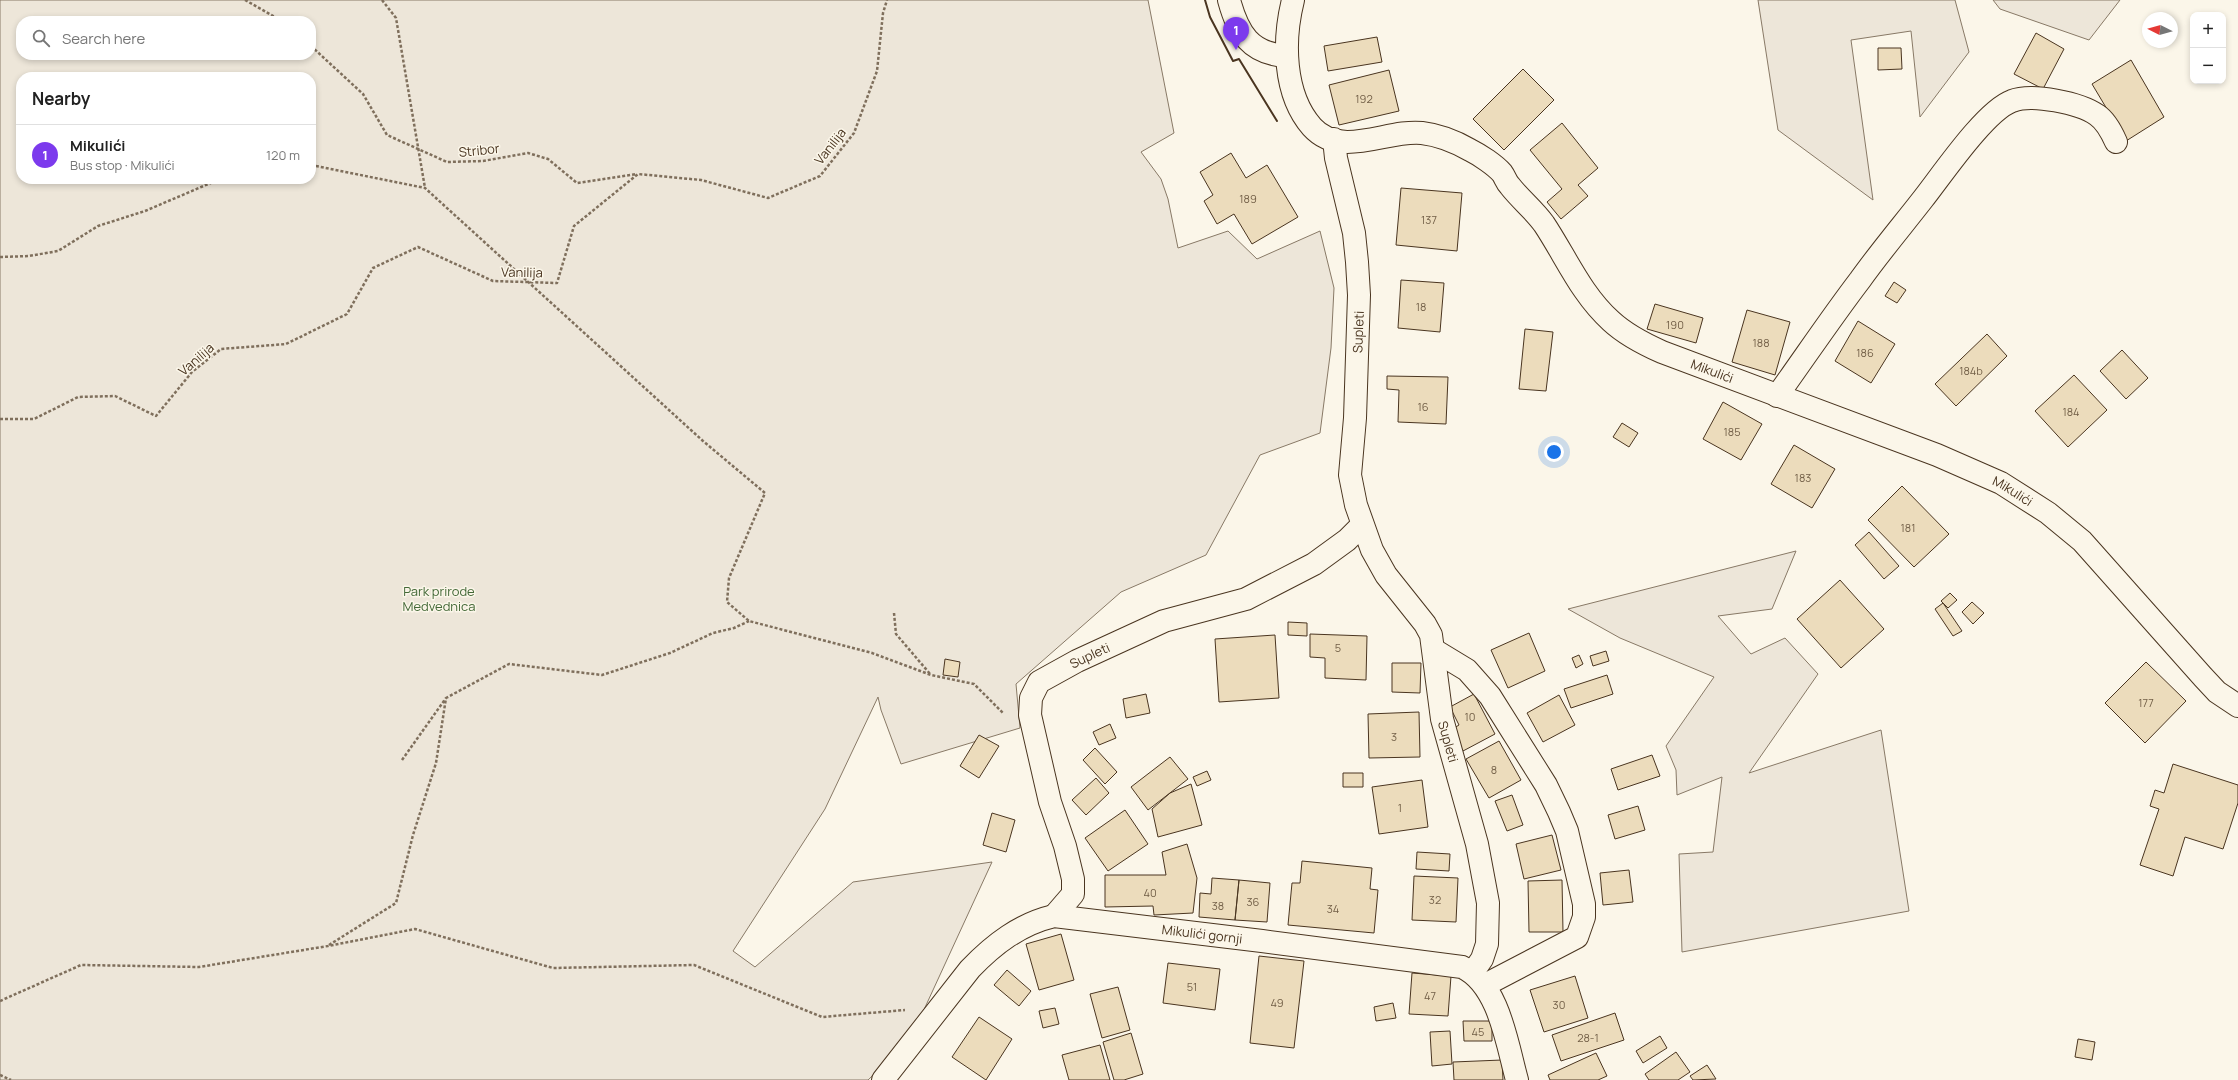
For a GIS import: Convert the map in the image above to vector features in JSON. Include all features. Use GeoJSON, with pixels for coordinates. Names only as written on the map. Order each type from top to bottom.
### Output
{"type":"FeatureCollection","features":[{"type":"Feature","properties":{"kind":"street"},"geometry":{"type":"LineString","coordinates":[[1229,0],[1237,23],[1249,42],[1271,55],[1287,56]]}},
{"type":"Feature","properties":{"kind":"street","name":"Mikulići"},"geometry":{"type":"LineString","coordinates":[[1293,0],[1287,34],[1287,56],[1294,93],[1306,119],[1324,136],[1353,142],[1370,141],[1397,134],[1422,133],[1447,139],[1471,150],[1501,172],[1509,186],[1543,224],[1581,285],[1615,325],[1625,333],[1662,352],[1938,455],[2001,483],[2048,513],[2082,541],[2217,692],[2238,706]]}},
{"type":"Feature","properties":{"kind":"street"},"geometry":{"type":"LineString","coordinates":[[1777,396],[1859,281],[1954,158],[1977,131],[2002,108],[2012,101],[2039,98],[2079,107],[2098,115],[2109,128],[2116,142]]}},
{"type":"Feature","properties":{"kind":"street","name":"Supleti"},"geometry":{"type":"LineString","coordinates":[[1334,139],[1336,158],[1354,233],[1359,295],[1355,418],[1350,474],[1362,525],[1372,550],[1386,575],[1425,624],[1431,636],[1442,719],[1471,822],[1488,903],[1486,944],[1479,979]]}},
{"type":"Feature","properties":{"kind":"street","name":"Supleti"},"geometry":{"type":"LineString","coordinates":[[1054,916],[1073,894],[1074,879],[1065,846],[1050,802],[1030,715],[1031,698],[1039,682],[1052,674],[1164,621],[1246,599],[1314,564],[1347,540],[1362,525]]}},
{"type":"Feature","properties":{"kind":"street"},"geometry":{"type":"LineString","coordinates":[[1434,650],[1467,670],[1478,681],[1490,696],[1546,785],[1567,831],[1584,904],[1584,917],[1576,937],[1479,979],[1495,1005],[1517,1080]]}},
{"type":"Feature","properties":{"kind":"street","name":"Mikulići gornji"},"geometry":{"type":"LineString","coordinates":[[883,1080],[970,969],[995,944],[1036,920],[1054,916],[1423,962],[1462,968],[1479,979]]}},
{"type":"Feature","properties":{"kind":"path"},"geometry":{"type":"LineString","coordinates":[[245,0],[273,16]]}},
{"type":"Feature","properties":{"kind":"path"},"geometry":{"type":"LineString","coordinates":[[382,0],[396,18],[425,188]]}},
{"type":"Feature","properties":{"kind":"path","name":"Vanilija"},"geometry":{"type":"LineString","coordinates":[[0,419],[34,419],[78,397],[115,396],[156,416],[192,372],[221,349],[286,344],[347,314],[373,268],[418,247],[494,281],[557,283],[574,226],[638,174],[700,180],[768,198],[820,176],[854,133],[877,71],[883,14],[887,0]]}},
{"type":"Feature","properties":{"kind":"path","name":"Stribor"},"geometry":{"type":"LineString","coordinates":[[316,51],[363,94],[387,135],[447,162],[483,161],[528,153],[548,159],[577,183],[638,174]]}},
{"type":"Feature","properties":{"kind":"path"},"geometry":{"type":"LineString","coordinates":[[316,166],[425,188],[703,441],[765,493],[729,578],[727,602],[749,621],[872,653],[932,675],[974,684],[1006,716],[1030,715]]}},
{"type":"Feature","properties":{"kind":"path"},"geometry":{"type":"LineString","coordinates":[[0,257],[28,256],[58,251],[98,226],[145,210],[208,184]]}},
{"type":"Feature","properties":{"kind":"path"},"geometry":{"type":"LineString","coordinates":[[894,613],[896,634],[932,675]]}},
{"type":"Feature","properties":{"kind":"path"},"geometry":{"type":"LineString","coordinates":[[402,760],[446,698],[510,664],[602,675],[670,653],[713,633],[734,628],[749,621]]}},
{"type":"Feature","properties":{"kind":"path"},"geometry":{"type":"LineString","coordinates":[[328,946],[396,903],[413,835],[436,763],[446,698]]}},
{"type":"Feature","properties":{"kind":"path"},"geometry":{"type":"LineString","coordinates":[[0,1001],[81,965],[199,967],[328,946],[415,929],[553,968],[694,965],[822,1017],[914,1009],[934,1016]]}},
{"type":"Feature","properties":{"kind":"path"},"geometry":{"type":"LineString","coordinates":[[0,1075],[11,1080]]}},
{"type":"Feature","properties":{"kind":"green space","name":"Park prirode Medvednica"},"geometry":{"type":"Polygon","coordinates":[[[0,0],[1148,0],[1174,133],[1141,152],[1161,179],[1168,199],[1178,248],[1228,231],[1257,259],[1320,231],[1334,288],[1331,348],[1320,433],[1260,455],[1206,555],[1121,592],[1016,684],[1020,728],[901,764],[881,710],[878,697],[825,809],[733,951],[755,967],[853,882],[992,862],[910,1040],[868,1080],[0,1080],[0,0]]]}},
{"type":"Feature","properties":{"kind":"green space"},"geometry":{"type":"Polygon","coordinates":[[[1758,0],[1955,0],[1969,52],[1920,117],[1911,31],[1851,40],[1873,200],[1778,130],[1758,0]]]}},
{"type":"Feature","properties":{"kind":"green space"},"geometry":{"type":"Polygon","coordinates":[[[1993,0],[2120,0],[2089,40],[2000,9],[1993,0]]]}},
{"type":"Feature","properties":{"kind":"green space"},"geometry":{"type":"Polygon","coordinates":[[[1796,551],[1772,609],[1718,616],[1751,654],[1785,638],[1818,674],[1749,773],[1881,730],[1909,911],[1682,952],[1679,854],[1713,852],[1722,777],[1677,795],[1676,770],[1666,746],[1714,677],[1620,638],[1568,609],[1796,551]]]}},
{"type":"Feature","properties":{"kind":"building"},"geometry":{"type":"Polygon","coordinates":[[[2036,33],[2064,49],[2043,89],[2014,74],[2036,33]]]}},
{"type":"Feature","properties":{"kind":"building"},"geometry":{"type":"Polygon","coordinates":[[[1377,37],[1382,62],[1328,71],[1324,46],[1377,37]]]}},
{"type":"Feature","properties":{"kind":"building"},"geometry":{"type":"Polygon","coordinates":[[[1878,48],[1901,48],[1902,69],[1878,70],[1878,48]]]}},
{"type":"Feature","properties":{"kind":"building"},"geometry":{"type":"Polygon","coordinates":[[[2131,60],[2164,117],[2126,141],[2092,84],[2131,60]]]}},
{"type":"Feature","properties":{"kind":"building"},"geometry":{"type":"Polygon","coordinates":[[[1523,69],[1554,100],[1504,150],[1473,119],[1523,69]]]}},
{"type":"Feature","properties":{"kind":"building"},"geometry":{"type":"Polygon","coordinates":[[[1389,70],[1399,111],[1339,125],[1329,85],[1389,70]]]}},
{"type":"Feature","properties":{"kind":"building"},"geometry":{"type":"Polygon","coordinates":[[[1562,123],[1598,168],[1578,185],[1588,196],[1561,219],[1547,202],[1562,189],[1530,150],[1562,123]]]}},
{"type":"Feature","properties":{"kind":"building"},"geometry":{"type":"Polygon","coordinates":[[[1231,153],[1246,178],[1267,165],[1298,217],[1252,244],[1234,214],[1217,224],[1204,201],[1213,195],[1200,172],[1231,153]]]}},
{"type":"Feature","properties":{"kind":"building"},"geometry":{"type":"Polygon","coordinates":[[[1401,188],[1462,193],[1457,251],[1396,245],[1401,188]]]}},
{"type":"Feature","properties":{"kind":"building"},"geometry":{"type":"Polygon","coordinates":[[[1401,280],[1444,283],[1440,332],[1398,328],[1401,280]]]}},
{"type":"Feature","properties":{"kind":"building"},"geometry":{"type":"Polygon","coordinates":[[[1894,282],[1906,290],[1897,303],[1885,296],[1894,282]]]}},
{"type":"Feature","properties":{"kind":"building"},"geometry":{"type":"Polygon","coordinates":[[[1655,304],[1703,318],[1696,343],[1647,329],[1655,304]]]}},
{"type":"Feature","properties":{"kind":"building"},"geometry":{"type":"Polygon","coordinates":[[[1747,310],[1790,322],[1775,375],[1732,362],[1747,310]]]}},
{"type":"Feature","properties":{"kind":"building"},"geometry":{"type":"Polygon","coordinates":[[[1858,321],[1895,344],[1871,383],[1835,361],[1858,321]]]}},
{"type":"Feature","properties":{"kind":"building"},"geometry":{"type":"Polygon","coordinates":[[[1525,329],[1553,332],[1546,391],[1519,389],[1525,329]]]}},
{"type":"Feature","properties":{"kind":"building"},"geometry":{"type":"Polygon","coordinates":[[[1987,334],[2007,356],[1956,406],[1935,384],[1987,334]]]}},
{"type":"Feature","properties":{"kind":"building"},"geometry":{"type":"Polygon","coordinates":[[[2122,350],[2148,378],[2126,399],[2100,371],[2122,350]]]}},
{"type":"Feature","properties":{"kind":"building"},"geometry":{"type":"Polygon","coordinates":[[[2074,375],[2107,410],[2068,447],[2035,411],[2074,375]]]}},
{"type":"Feature","properties":{"kind":"building"},"geometry":{"type":"Polygon","coordinates":[[[1387,376],[1448,377],[1446,424],[1398,422],[1399,390],[1387,389],[1387,376]]]}},
{"type":"Feature","properties":{"kind":"building"},"geometry":{"type":"Polygon","coordinates":[[[1723,402],[1762,424],[1741,460],[1703,439],[1723,402]]]}},
{"type":"Feature","properties":{"kind":"building"},"geometry":{"type":"Polygon","coordinates":[[[1622,423],[1638,433],[1629,447],[1613,437],[1622,423]]]}},
{"type":"Feature","properties":{"kind":"building"},"geometry":{"type":"Polygon","coordinates":[[[1794,445],[1835,469],[1812,508],[1771,484],[1794,445]]]}},
{"type":"Feature","properties":{"kind":"building"},"geometry":{"type":"Polygon","coordinates":[[[1902,486],[1949,534],[1914,567],[1868,520],[1902,486]]]}},
{"type":"Feature","properties":{"kind":"building"},"geometry":{"type":"Polygon","coordinates":[[[1869,532],[1899,566],[1884,579],[1855,545],[1869,532]]]}},
{"type":"Feature","properties":{"kind":"building"},"geometry":{"type":"Polygon","coordinates":[[[1840,580],[1884,629],[1841,668],[1797,619],[1840,580]]]}},
{"type":"Feature","properties":{"kind":"building"},"geometry":{"type":"Polygon","coordinates":[[[1950,593],[1957,600],[1948,608],[1941,601],[1950,593]]]}},
{"type":"Feature","properties":{"kind":"building"},"geometry":{"type":"Polygon","coordinates":[[[1972,602],[1984,613],[1973,624],[1962,612],[1972,602]]]}},
{"type":"Feature","properties":{"kind":"building"},"geometry":{"type":"Polygon","coordinates":[[[1943,603],[1962,631],[1953,636],[1935,609],[1943,603]]]}},
{"type":"Feature","properties":{"kind":"building"},"geometry":{"type":"Polygon","coordinates":[[[1288,622],[1307,623],[1307,636],[1288,635],[1288,622]]]}},
{"type":"Feature","properties":{"kind":"building"},"geometry":{"type":"Polygon","coordinates":[[[1529,633],[1545,671],[1508,688],[1491,650],[1529,633]]]}},
{"type":"Feature","properties":{"kind":"building"},"geometry":{"type":"Polygon","coordinates":[[[1310,634],[1367,636],[1366,680],[1325,678],[1325,658],[1310,657],[1310,634]]]}},
{"type":"Feature","properties":{"kind":"building"},"geometry":{"type":"Polygon","coordinates":[[[1275,635],[1279,698],[1219,702],[1215,639],[1275,635]]]}},
{"type":"Feature","properties":{"kind":"building"},"geometry":{"type":"Polygon","coordinates":[[[1606,651],[1609,661],[1593,666],[1590,656],[1606,651]]]}},
{"type":"Feature","properties":{"kind":"building"},"geometry":{"type":"Polygon","coordinates":[[[1579,655],[1583,664],[1576,668],[1572,658],[1579,655]]]}},
{"type":"Feature","properties":{"kind":"building"},"geometry":{"type":"Polygon","coordinates":[[[945,659],[960,662],[958,677],[943,675],[945,659]]]}},
{"type":"Feature","properties":{"kind":"building"},"geometry":{"type":"Polygon","coordinates":[[[2146,662],[2186,701],[2145,743],[2105,703],[2146,662]]]}},
{"type":"Feature","properties":{"kind":"building"},"geometry":{"type":"Polygon","coordinates":[[[1392,663],[1421,663],[1420,693],[1392,692],[1392,663]]]}},
{"type":"Feature","properties":{"kind":"building"},"geometry":{"type":"Polygon","coordinates":[[[1607,675],[1613,694],[1571,708],[1564,689],[1607,675]]]}},
{"type":"Feature","properties":{"kind":"building"},"geometry":{"type":"Polygon","coordinates":[[[1146,694],[1150,713],[1126,718],[1123,699],[1146,694]]]}},
{"type":"Feature","properties":{"kind":"building"},"geometry":{"type":"Polygon","coordinates":[[[1474,694],[1495,734],[1463,751],[1451,730],[1459,725],[1450,707],[1474,694]]]}},
{"type":"Feature","properties":{"kind":"building"},"geometry":{"type":"Polygon","coordinates":[[[1559,695],[1575,725],[1543,742],[1527,713],[1559,695]]]}},
{"type":"Feature","properties":{"kind":"building"},"geometry":{"type":"Polygon","coordinates":[[[1419,712],[1420,757],[1369,758],[1368,714],[1419,712]]]}},
{"type":"Feature","properties":{"kind":"building"},"geometry":{"type":"Polygon","coordinates":[[[1110,724],[1116,738],[1099,745],[1093,732],[1110,724]]]}},
{"type":"Feature","properties":{"kind":"building"},"geometry":{"type":"Polygon","coordinates":[[[979,735],[999,746],[979,778],[960,766],[979,735]]]}},
{"type":"Feature","properties":{"kind":"building"},"geometry":{"type":"Polygon","coordinates":[[[1499,741],[1521,780],[1489,798],[1466,759],[1499,741]]]}},
{"type":"Feature","properties":{"kind":"building"},"geometry":{"type":"Polygon","coordinates":[[[1095,748],[1117,772],[1105,784],[1083,760],[1095,748]]]}},
{"type":"Feature","properties":{"kind":"building"},"geometry":{"type":"Polygon","coordinates":[[[1652,755],[1660,776],[1618,790],[1611,769],[1652,755]]]}},
{"type":"Feature","properties":{"kind":"building"},"geometry":{"type":"Polygon","coordinates":[[[1170,757],[1188,779],[1148,810],[1131,787],[1170,757]]]}},
{"type":"Feature","properties":{"kind":"building"},"geometry":{"type":"Polygon","coordinates":[[[2173,764],[2238,785],[2238,803],[2223,849],[2185,837],[2173,876],[2140,865],[2159,809],[2150,806],[2155,790],[2164,793],[2173,764]]]}},
{"type":"Feature","properties":{"kind":"building"},"geometry":{"type":"Polygon","coordinates":[[[1207,771],[1211,780],[1197,786],[1193,777],[1207,771]]]}},
{"type":"Feature","properties":{"kind":"building"},"geometry":{"type":"Polygon","coordinates":[[[1343,773],[1363,773],[1363,787],[1343,787],[1343,773]]]}},
{"type":"Feature","properties":{"kind":"building"},"geometry":{"type":"Polygon","coordinates":[[[1096,778],[1109,793],[1086,815],[1072,800],[1096,778]]]}},
{"type":"Feature","properties":{"kind":"building"},"geometry":{"type":"Polygon","coordinates":[[[1422,780],[1428,827],[1379,834],[1372,787],[1422,780]]]}},
{"type":"Feature","properties":{"kind":"building"},"geometry":{"type":"Polygon","coordinates":[[[1191,784],[1202,825],[1158,837],[1152,809],[1170,793],[1191,784]]]}},
{"type":"Feature","properties":{"kind":"building"},"geometry":{"type":"Polygon","coordinates":[[[1512,795],[1523,825],[1507,831],[1495,801],[1512,795]]]}},
{"type":"Feature","properties":{"kind":"building"},"geometry":{"type":"Polygon","coordinates":[[[1638,806],[1645,830],[1615,839],[1608,815],[1638,806]]]}},
{"type":"Feature","properties":{"kind":"building"},"geometry":{"type":"Polygon","coordinates":[[[1125,810],[1148,844],[1108,871],[1085,838],[1125,810]]]}},
{"type":"Feature","properties":{"kind":"building"},"geometry":{"type":"Polygon","coordinates":[[[992,813],[1015,820],[1006,852],[983,845],[992,813]]]}},
{"type":"Feature","properties":{"kind":"building"},"geometry":{"type":"Polygon","coordinates":[[[1552,835],[1561,870],[1524,879],[1516,844],[1552,835]]]}},
{"type":"Feature","properties":{"kind":"building"},"geometry":{"type":"Polygon","coordinates":[[[1187,844],[1197,878],[1193,913],[1154,915],[1153,906],[1105,907],[1105,875],[1166,875],[1162,852],[1187,844]]]}},
{"type":"Feature","properties":{"kind":"building"},"geometry":{"type":"Polygon","coordinates":[[[1417,852],[1450,854],[1449,871],[1416,869],[1417,852]]]}},
{"type":"Feature","properties":{"kind":"building"},"geometry":{"type":"Polygon","coordinates":[[[1302,861],[1372,868],[1370,889],[1378,890],[1374,933],[1288,925],[1292,883],[1300,883],[1302,861]]]}},
{"type":"Feature","properties":{"kind":"building"},"geometry":{"type":"Polygon","coordinates":[[[1629,870],[1633,902],[1603,905],[1600,873],[1629,870]]]}},
{"type":"Feature","properties":{"kind":"building"},"geometry":{"type":"Polygon","coordinates":[[[1414,876],[1458,878],[1456,922],[1412,920],[1414,876]]]}},
{"type":"Feature","properties":{"kind":"building"},"geometry":{"type":"Polygon","coordinates":[[[1212,878],[1239,880],[1235,920],[1199,917],[1200,893],[1211,894],[1212,878]]]}},
{"type":"Feature","properties":{"kind":"building"},"geometry":{"type":"Polygon","coordinates":[[[1239,880],[1270,883],[1267,922],[1235,920],[1239,880]]]}},
{"type":"Feature","properties":{"kind":"building"},"geometry":{"type":"Polygon","coordinates":[[[1562,880],[1563,932],[1529,932],[1528,881],[1562,880]]]}},
{"type":"Feature","properties":{"kind":"building"},"geometry":{"type":"Polygon","coordinates":[[[1061,934],[1074,980],[1039,990],[1026,944],[1061,934]]]}},
{"type":"Feature","properties":{"kind":"building"},"geometry":{"type":"Polygon","coordinates":[[[1259,956],[1304,961],[1294,1048],[1250,1043],[1259,956]]]}},
{"type":"Feature","properties":{"kind":"building"},"geometry":{"type":"Polygon","coordinates":[[[1168,963],[1220,969],[1215,1010],[1163,1003],[1168,963]]]}},
{"type":"Feature","properties":{"kind":"building"},"geometry":{"type":"Polygon","coordinates":[[[1007,970],[1031,991],[1019,1006],[994,985],[1007,970]]]}},
{"type":"Feature","properties":{"kind":"building"},"geometry":{"type":"Polygon","coordinates":[[[1412,973],[1451,976],[1448,1016],[1409,1014],[1412,973]]]}},
{"type":"Feature","properties":{"kind":"building"},"geometry":{"type":"Polygon","coordinates":[[[1575,976],[1588,1018],[1544,1032],[1530,990],[1575,976]]]}},
{"type":"Feature","properties":{"kind":"building"},"geometry":{"type":"Polygon","coordinates":[[[1118,987],[1130,1030],[1102,1038],[1090,994],[1118,987]]]}},
{"type":"Feature","properties":{"kind":"building"},"geometry":{"type":"Polygon","coordinates":[[[1393,1003],[1396,1018],[1376,1021],[1374,1007],[1393,1003]]]}},
{"type":"Feature","properties":{"kind":"building"},"geometry":{"type":"Polygon","coordinates":[[[1055,1008],[1059,1024],[1043,1028],[1039,1011],[1055,1008]]]}},
{"type":"Feature","properties":{"kind":"building"},"geometry":{"type":"Polygon","coordinates":[[[1615,1013],[1624,1040],[1561,1061],[1552,1035],[1615,1013]]]}},
{"type":"Feature","properties":{"kind":"building"},"geometry":{"type":"Polygon","coordinates":[[[979,1017],[1012,1039],[986,1080],[952,1057],[979,1017]]]}},
{"type":"Feature","properties":{"kind":"building"},"geometry":{"type":"Polygon","coordinates":[[[1463,1021],[1492,1021],[1492,1041],[1464,1041],[1463,1021]]]}},
{"type":"Feature","properties":{"kind":"building"},"geometry":{"type":"Polygon","coordinates":[[[1450,1031],[1452,1064],[1432,1066],[1430,1032],[1450,1031]]]}},
{"type":"Feature","properties":{"kind":"building"},"geometry":{"type":"Polygon","coordinates":[[[1131,1033],[1143,1074],[1124,1080],[1114,1080],[1103,1042],[1131,1033]]]}},
{"type":"Feature","properties":{"kind":"building"},"geometry":{"type":"Polygon","coordinates":[[[1660,1036],[1667,1048],[1643,1063],[1636,1051],[1660,1036]]]}},
{"type":"Feature","properties":{"kind":"building"},"geometry":{"type":"Polygon","coordinates":[[[2078,1039],[2095,1042],[2092,1060],[2075,1057],[2078,1039]]]}},
{"type":"Feature","properties":{"kind":"building"},"geometry":{"type":"Polygon","coordinates":[[[1100,1045],[1110,1080],[1069,1080],[1062,1055],[1100,1045]]]}},
{"type":"Feature","properties":{"kind":"building"},"geometry":{"type":"Polygon","coordinates":[[[1676,1052],[1690,1072],[1678,1080],[1649,1080],[1645,1074],[1676,1052]]]}},
{"type":"Feature","properties":{"kind":"building"},"geometry":{"type":"Polygon","coordinates":[[[1596,1053],[1607,1076],[1598,1080],[1550,1080],[1548,1075],[1596,1053]]]}},
{"type":"Feature","properties":{"kind":"building"},"geometry":{"type":"Polygon","coordinates":[[[1502,1060],[1503,1080],[1454,1080],[1453,1062],[1502,1060]]]}},
{"type":"Feature","properties":{"kind":"building"},"geometry":{"type":"Polygon","coordinates":[[[1707,1065],[1716,1079],[1693,1080],[1690,1076],[1707,1065]]]}},
{"type":"Feature","properties":{"kind":"wall"},"geometry":{"type":"LineString","coordinates":[[1205,0],[1210,17],[1233,61],[1239,59],[1277,121]]}},
{"type":"Feature","properties":{"kind":"place","name":"Mikulići"},"geometry":{"type":"Point","coordinates":[1236,50]}}]}
